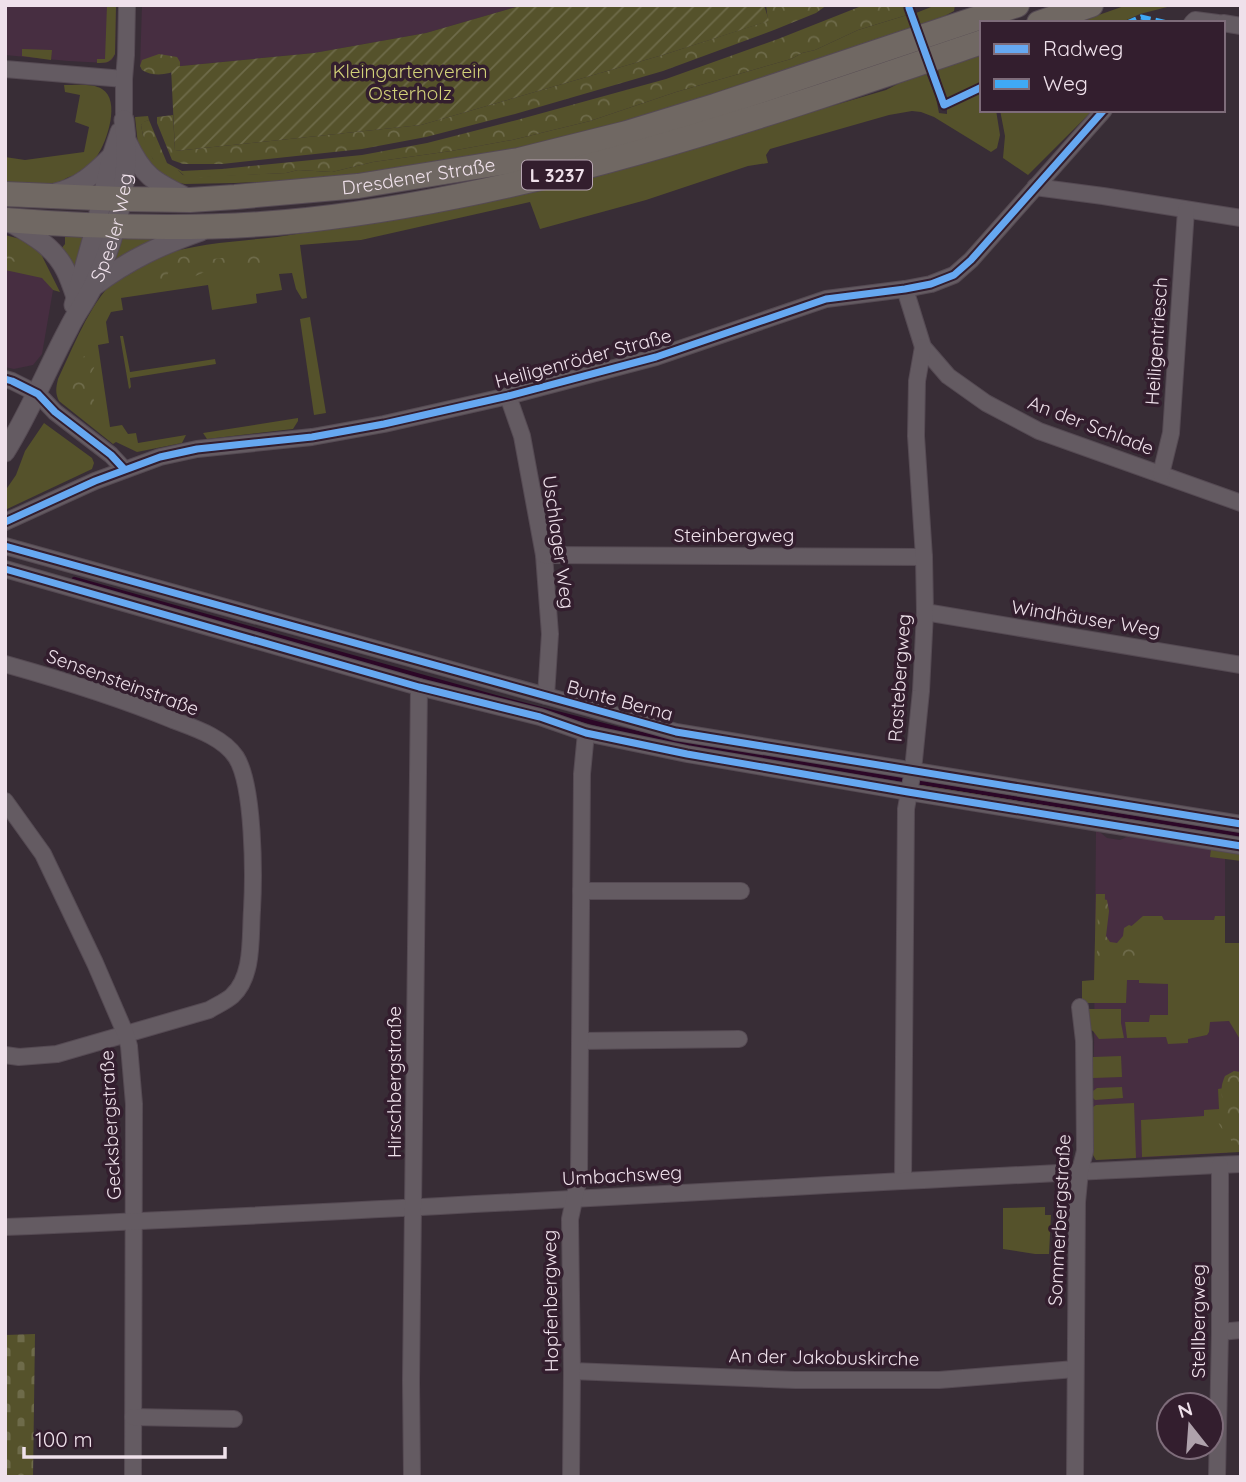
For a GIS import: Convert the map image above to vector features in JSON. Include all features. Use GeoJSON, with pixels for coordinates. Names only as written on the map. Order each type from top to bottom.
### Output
{"type":"FeatureCollection","features":[{"type":"Feature","properties":{"kind":"main road","name":"Dresdener Straße"},"geometry":{"type":"LineString","coordinates":[[5,194],[190,200],[358,186],[519,160],[640,129],[1017,5]]}},
{"type":"Feature","properties":{"kind":"main road"},"geometry":{"type":"LineString","coordinates":[[1045,21],[1091,5]]}},
{"type":"Feature","properties":{"kind":"main road","name":"Dresdener Straße"},"geometry":{"type":"LineString","coordinates":[[6,220],[106,227],[215,226],[306,220],[446,199],[526,183],[632,155],[980,43]]}},
{"type":"Feature","properties":{"kind":"street","name":"Speeler Weg"},"geometry":{"type":"LineString","coordinates":[[5,452],[93,286],[127,142],[124,79],[127,5]]}},
{"type":"Feature","properties":{"kind":"street"},"geometry":{"type":"LineString","coordinates":[[5,69],[124,79]]}},
{"type":"Feature","properties":{"kind":"street","name":"Heiligenröder Straße"},"geometry":{"type":"LineString","coordinates":[[5,522],[124,469],[160,457],[198,449],[336,433],[384,424],[508,396],[656,357],[826,299],[931,284],[954,275],[971,260],[1102,112]]}},
{"type":"Feature","properties":{"kind":"street","name":"Speeler Weg"},"geometry":{"type":"LineString","coordinates":[[112,199],[112,156],[124,120]]}},
{"type":"Feature","properties":{"kind":"street"},"geometry":{"type":"LineString","coordinates":[[127,142],[146,174],[190,200]]}},
{"type":"Feature","properties":{"kind":"street"},"geometry":{"type":"LineString","coordinates":[[38,196],[77,185],[112,156]]}},
{"type":"Feature","properties":{"kind":"street"},"geometry":{"type":"LineString","coordinates":[[1035,187],[1241,218]]}},
{"type":"Feature","properties":{"kind":"street","name":"Heiligentriesch"},"geometry":{"type":"LineString","coordinates":[[1161,474],[1171,433],[1186,210]]}},
{"type":"Feature","properties":{"kind":"street"},"geometry":{"type":"LineString","coordinates":[[6,220],[46,244],[66,271],[76,297]]}},
{"type":"Feature","properties":{"kind":"street"},"geometry":{"type":"LineString","coordinates":[[93,286],[152,250],[215,226]]}},
{"type":"Feature","properties":{"kind":"street","name":"Speeler Weg"},"geometry":{"type":"LineString","coordinates":[[69,327],[76,297],[106,227]]}},
{"type":"Feature","properties":{"kind":"street","name":"An der Schlade"},"geometry":{"type":"LineString","coordinates":[[905,289],[923,347],[948,376],[986,403],[1039,430],[1241,503]]}},
{"type":"Feature","properties":{"kind":"street","name":"Rastebergweg"},"geometry":{"type":"LineString","coordinates":[[903,1180],[906,809],[921,691],[925,612],[916,436],[917,381],[923,347]]}},
{"type":"Feature","properties":{"kind":"street"},"geometry":{"type":"LineString","coordinates":[[5,379],[38,394],[55,412],[111,455],[124,469]]}},
{"type":"Feature","properties":{"kind":"street","name":"Uschlager Weg"},"geometry":{"type":"LineString","coordinates":[[508,396],[522,436],[544,555],[550,634],[546,696]]}},
{"type":"Feature","properties":{"kind":"street","name":"Bunte Berna"},"geometry":{"type":"LineString","coordinates":[[5,546],[676,732],[1241,846]]}},
{"type":"Feature","properties":{"kind":"street","name":"Steinbergweg"},"geometry":{"type":"LineString","coordinates":[[544,555],[924,557]]}},
{"type":"Feature","properties":{"kind":"street","name":"Bunte Berna"},"geometry":{"type":"LineString","coordinates":[[5,569],[419,687],[540,717],[586,733],[687,754],[1241,824]]}},
{"type":"Feature","properties":{"kind":"street","name":"Windhäuser Weg"},"geometry":{"type":"LineString","coordinates":[[925,612],[1241,665]]}},
{"type":"Feature","properties":{"kind":"street","name":"Sensensteinstraße"},"geometry":{"type":"LineString","coordinates":[[5,664],[139,706],[186,725],[229,747],[244,773],[252,844],[248,966],[243,983],[234,994],[209,1010],[57,1054],[5,1055]]}},
{"type":"Feature","properties":{"kind":"street","name":"Hirschbergstraße"},"geometry":{"type":"LineString","coordinates":[[412,1477],[419,687]]}},
{"type":"Feature","properties":{"kind":"street","name":"Hopfenbergweg"},"geometry":{"type":"LineString","coordinates":[[571,1477],[570,1219],[579,1177],[582,774],[586,733]]}},
{"type":"Feature","properties":{"kind":"street","name":"Gecksbergstraße"},"geometry":{"type":"LineString","coordinates":[[5,801],[43,854],[95,962],[129,1046],[134,1104],[133,1477]]}},
{"type":"Feature","properties":{"kind":"street"},"geometry":{"type":"LineString","coordinates":[[581,891],[741,891]]}},
{"type":"Feature","properties":{"kind":"street","name":"Sommerbergstraße"},"geometry":{"type":"LineString","coordinates":[[1074,1477],[1077,1202],[1085,1151],[1084,1041],[1080,1007]]}},
{"type":"Feature","properties":{"kind":"street"},"geometry":{"type":"LineString","coordinates":[[580,1041],[739,1040]]}},
{"type":"Feature","properties":{"kind":"street","name":"Umbachsweg"},"geometry":{"type":"LineString","coordinates":[[5,1227],[1241,1164]]}},
{"type":"Feature","properties":{"kind":"street","name":"Stellbergweg"},"geometry":{"type":"LineString","coordinates":[[1217,1477],[1220,1165]]}},
{"type":"Feature","properties":{"kind":"street"},"geometry":{"type":"LineString","coordinates":[[1220,1332],[1241,1330]]}},
{"type":"Feature","properties":{"kind":"street","name":"An der Jakobuskirche"},"geometry":{"type":"LineString","coordinates":[[572,1370],[795,1380],[939,1380],[1074,1369]]}},
{"type":"Feature","properties":{"kind":"street"},"geometry":{"type":"LineString","coordinates":[[134,1417],[234,1419]]}},
{"type":"Feature","properties":{"kind":"shaded area"},"geometry":{"type":"Polygon","coordinates":[[[5,5],[116,5],[115,54],[112,60],[106,63],[5,55],[5,5]]]}},
{"type":"Feature","properties":{"kind":"shaded area"},"geometry":{"type":"Polygon","coordinates":[[[142,5],[523,5],[426,33],[314,53],[171,67],[140,67],[142,5]]]}},
{"type":"Feature","properties":{"kind":"shaded area"},"geometry":{"type":"Polygon","coordinates":[[[5,265],[42,275],[53,290],[42,354],[33,365],[14,369],[5,367],[5,265]]]}},
{"type":"Feature","properties":{"kind":"shaded area"},"geometry":{"type":"Polygon","coordinates":[[[1096,829],[1107,838],[1120,840],[1131,835],[1225,851],[1225,943],[1241,943],[1241,1085],[1227,1153],[1096,1160],[1093,1155],[1096,829]]]}},
{"type":"Feature","properties":{"kind":"green space"},"geometry":{"type":"Polygon","coordinates":[[[107,5],[116,5],[115,54],[108,62],[97,63],[97,59],[105,59],[107,5]]]}},
{"type":"Feature","properties":{"kind":"green space","name":"Kleingartenverein Osterholz"},"geometry":{"type":"Polygon","coordinates":[[[523,5],[764,5],[769,21],[666,54],[421,125],[175,151],[171,67],[314,53],[426,33],[523,5]]]}},
{"type":"Feature","properties":{"kind":"green space"},"geometry":{"type":"Polygon","coordinates":[[[766,5],[827,5],[816,13],[774,30],[663,71],[426,137],[362,149],[222,164],[183,164],[172,160],[157,123],[157,117],[173,115],[175,151],[421,125],[666,54],[768,21],[766,5]]]}},
{"type":"Feature","properties":{"kind":"green space"},"geometry":{"type":"Polygon","coordinates":[[[864,5],[905,5],[907,15],[858,30],[791,59],[676,92],[590,121],[512,140],[373,162],[332,172],[298,170],[286,173],[187,178],[178,170],[167,172],[157,165],[146,145],[141,125],[149,120],[167,163],[182,171],[362,155],[427,143],[666,79],[864,5]]]}},
{"type":"Feature","properties":{"kind":"green space"},"geometry":{"type":"Polygon","coordinates":[[[936,5],[955,5],[954,11],[922,28],[916,13],[936,5]]]}},
{"type":"Feature","properties":{"kind":"green space"},"geometry":{"type":"Polygon","coordinates":[[[1127,5],[1175,5],[1124,21],[1082,21],[1127,5]]]}},
{"type":"Feature","properties":{"kind":"green space"},"geometry":{"type":"Polygon","coordinates":[[[907,15],[912,31],[625,124],[517,150],[325,179],[185,184],[160,177],[138,145],[135,117],[148,116],[149,120],[141,125],[153,159],[183,175],[203,177],[286,173],[298,170],[332,172],[373,162],[512,140],[590,121],[676,92],[791,59],[858,30],[907,15]]]}},
{"type":"Feature","properties":{"kind":"green space"},"geometry":{"type":"Polygon","coordinates":[[[22,49],[52,50],[51,60],[22,56],[22,49]]]}},
{"type":"Feature","properties":{"kind":"green space"},"geometry":{"type":"Polygon","coordinates":[[[980,53],[980,83],[953,98],[945,98],[937,66],[980,53]]]}},
{"type":"Feature","properties":{"kind":"green space"},"geometry":{"type":"Polygon","coordinates":[[[159,54],[177,57],[180,69],[161,74],[142,70],[142,60],[159,54]]]}},
{"type":"Feature","properties":{"kind":"green space"},"geometry":{"type":"Polygon","coordinates":[[[925,70],[939,113],[947,114],[947,108],[980,91],[980,112],[996,112],[1000,135],[997,148],[991,152],[934,117],[912,111],[770,149],[766,155],[768,163],[748,166],[646,200],[540,229],[530,202],[361,240],[300,245],[307,298],[302,299],[296,289],[292,273],[279,274],[282,290],[256,294],[257,303],[212,310],[208,285],[121,298],[123,310],[111,312],[106,322],[109,343],[98,345],[110,427],[122,425],[128,434],[136,433],[138,443],[186,435],[182,443],[137,452],[116,442],[113,444],[59,401],[56,390],[58,379],[97,302],[114,281],[149,259],[191,247],[362,224],[804,111],[825,108],[886,90],[925,70]]]}},
{"type":"Feature","properties":{"kind":"green space"},"geometry":{"type":"Polygon","coordinates":[[[64,85],[94,86],[108,94],[111,102],[110,121],[101,150],[84,170],[66,178],[59,185],[5,185],[5,157],[25,160],[84,152],[89,127],[75,122],[80,95],[65,92],[64,85]]]}},
{"type":"Feature","properties":{"kind":"green space"},"geometry":{"type":"Polygon","coordinates":[[[1000,112],[1091,112],[1028,175],[1003,158],[1005,136],[1000,112]]]}},
{"type":"Feature","properties":{"kind":"green space"},"geometry":{"type":"Polygon","coordinates":[[[65,233],[84,237],[76,270],[61,249],[65,244],[65,233]]]}},
{"type":"Feature","properties":{"kind":"green space"},"geometry":{"type":"Polygon","coordinates":[[[5,235],[24,240],[46,252],[42,256],[60,292],[53,290],[42,278],[5,270],[5,235]]]}},
{"type":"Feature","properties":{"kind":"green space"},"geometry":{"type":"Polygon","coordinates":[[[173,235],[111,267],[120,236],[173,235]]]}},
{"type":"Feature","properties":{"kind":"green space"},"geometry":{"type":"Polygon","coordinates":[[[5,239],[13,240],[19,252],[16,262],[5,260],[5,239]]]}},
{"type":"Feature","properties":{"kind":"green space"},"geometry":{"type":"Polygon","coordinates":[[[262,253],[266,258],[266,266],[256,277],[249,277],[238,270],[218,273],[208,270],[189,277],[169,271],[161,283],[153,281],[151,276],[166,260],[183,256],[193,255],[208,260],[262,253]]]}},
{"type":"Feature","properties":{"kind":"green space"},"geometry":{"type":"Polygon","coordinates":[[[310,317],[326,413],[314,415],[300,319],[310,317]]]}},
{"type":"Feature","properties":{"kind":"green space"},"geometry":{"type":"Polygon","coordinates":[[[120,336],[123,336],[130,372],[215,359],[216,364],[130,378],[129,389],[120,336]]]}},
{"type":"Feature","properties":{"kind":"green space"},"geometry":{"type":"Polygon","coordinates":[[[88,354],[95,364],[88,376],[77,365],[88,354]]]}},
{"type":"Feature","properties":{"kind":"green space"},"geometry":{"type":"Polygon","coordinates":[[[73,381],[87,383],[98,415],[78,406],[76,399],[68,395],[68,387],[73,381]]]}},
{"type":"Feature","properties":{"kind":"green space"},"geometry":{"type":"Polygon","coordinates":[[[298,418],[293,429],[207,439],[203,433],[298,418]]]}},
{"type":"Feature","properties":{"kind":"green space"},"geometry":{"type":"Polygon","coordinates":[[[44,423],[92,458],[92,469],[5,510],[5,491],[16,475],[25,451],[44,423]]]}},
{"type":"Feature","properties":{"kind":"green space"},"geometry":{"type":"Polygon","coordinates":[[[922,779],[1241,829],[1241,843],[921,789],[922,779]]]}},
{"type":"Feature","properties":{"kind":"green space"},"geometry":{"type":"Polygon","coordinates":[[[1211,849],[1241,854],[1241,861],[1210,857],[1211,849]]]}},
{"type":"Feature","properties":{"kind":"green space"},"geometry":{"type":"Polygon","coordinates":[[[1096,894],[1105,894],[1104,945],[1126,945],[1127,930],[1143,916],[1162,916],[1164,920],[1214,920],[1215,916],[1225,916],[1225,943],[1241,943],[1241,1041],[1229,1021],[1210,1022],[1207,1035],[1188,1039],[1188,1043],[1168,1044],[1166,1037],[1127,1038],[1125,1022],[1149,1022],[1150,1015],[1168,1015],[1168,984],[1127,980],[1126,1003],[1082,1003],[1082,981],[1094,980],[1096,894]]]}},
{"type":"Feature","properties":{"kind":"green space"},"geometry":{"type":"Polygon","coordinates":[[[1107,900],[1109,911],[1106,936],[1110,942],[1117,943],[1123,936],[1124,928],[1129,925],[1134,927],[1138,947],[1134,957],[1122,965],[1100,960],[1097,954],[1098,902],[1107,900]]]}},
{"type":"Feature","properties":{"kind":"green space"},"geometry":{"type":"Polygon","coordinates":[[[1082,1009],[1121,1009],[1124,1038],[1099,1039],[1088,1029],[1082,1009]]]}},
{"type":"Feature","properties":{"kind":"green space"},"geometry":{"type":"Polygon","coordinates":[[[1121,1056],[1122,1077],[1093,1078],[1093,1057],[1121,1056]]]}},
{"type":"Feature","properties":{"kind":"green space"},"geometry":{"type":"Polygon","coordinates":[[[1234,1071],[1241,1072],[1241,1113],[1238,1121],[1241,1126],[1241,1149],[1237,1150],[1219,1121],[1223,1081],[1225,1076],[1234,1071]]]}},
{"type":"Feature","properties":{"kind":"green space"},"geometry":{"type":"Polygon","coordinates":[[[1241,1085],[1241,1152],[1142,1157],[1141,1120],[1204,1116],[1204,1110],[1219,1109],[1218,1089],[1241,1085]]]}},
{"type":"Feature","properties":{"kind":"green space"},"geometry":{"type":"Polygon","coordinates":[[[1122,1087],[1123,1098],[1093,1098],[1093,1091],[1097,1088],[1122,1087]]]}},
{"type":"Feature","properties":{"kind":"green space"},"geometry":{"type":"Polygon","coordinates":[[[1134,1103],[1136,1158],[1096,1160],[1093,1155],[1093,1107],[1134,1103]]]}},
{"type":"Feature","properties":{"kind":"green space"},"geometry":{"type":"Polygon","coordinates":[[[1045,1207],[1045,1215],[1051,1215],[1049,1254],[1003,1249],[1003,1208],[1045,1207]]]}},
{"type":"Feature","properties":{"kind":"green space"},"geometry":{"type":"Polygon","coordinates":[[[35,1334],[33,1477],[5,1477],[5,1335],[35,1334]]]}},
{"type":"Feature","properties":{"kind":"waterway"},"geometry":{"type":"LineString","coordinates":[[74,579],[618,729],[703,747],[1241,835]]}},
{"type":"Feature","properties":{"kind":"marked path"},"geometry":{"type":"LineString","coordinates":[[1132,21],[1141,17],[1159,21]]}},
{"type":"Feature","properties":{"kind":"cycle path"},"geometry":{"type":"LineString","coordinates":[[909,8],[944,105],[980,88]]}},
{"type":"Feature","properties":{"kind":"cycle path"},"geometry":{"type":"LineString","coordinates":[[5,522],[95,481],[160,457],[197,449],[312,437],[384,424],[508,396],[656,357],[826,299],[931,284],[954,275],[971,260],[1102,112]]}},
{"type":"Feature","properties":{"kind":"cycle path"},"geometry":{"type":"LineString","coordinates":[[5,379],[38,394],[55,412],[111,455],[124,469]]}},
{"type":"Feature","properties":{"kind":"cycle path"},"geometry":{"type":"LineString","coordinates":[[5,546],[676,732],[1241,824]]}},
{"type":"Feature","properties":{"kind":"cycle path"},"geometry":{"type":"LineString","coordinates":[[5,569],[419,687],[540,717],[586,733],[687,754],[1241,846]]}}]}
